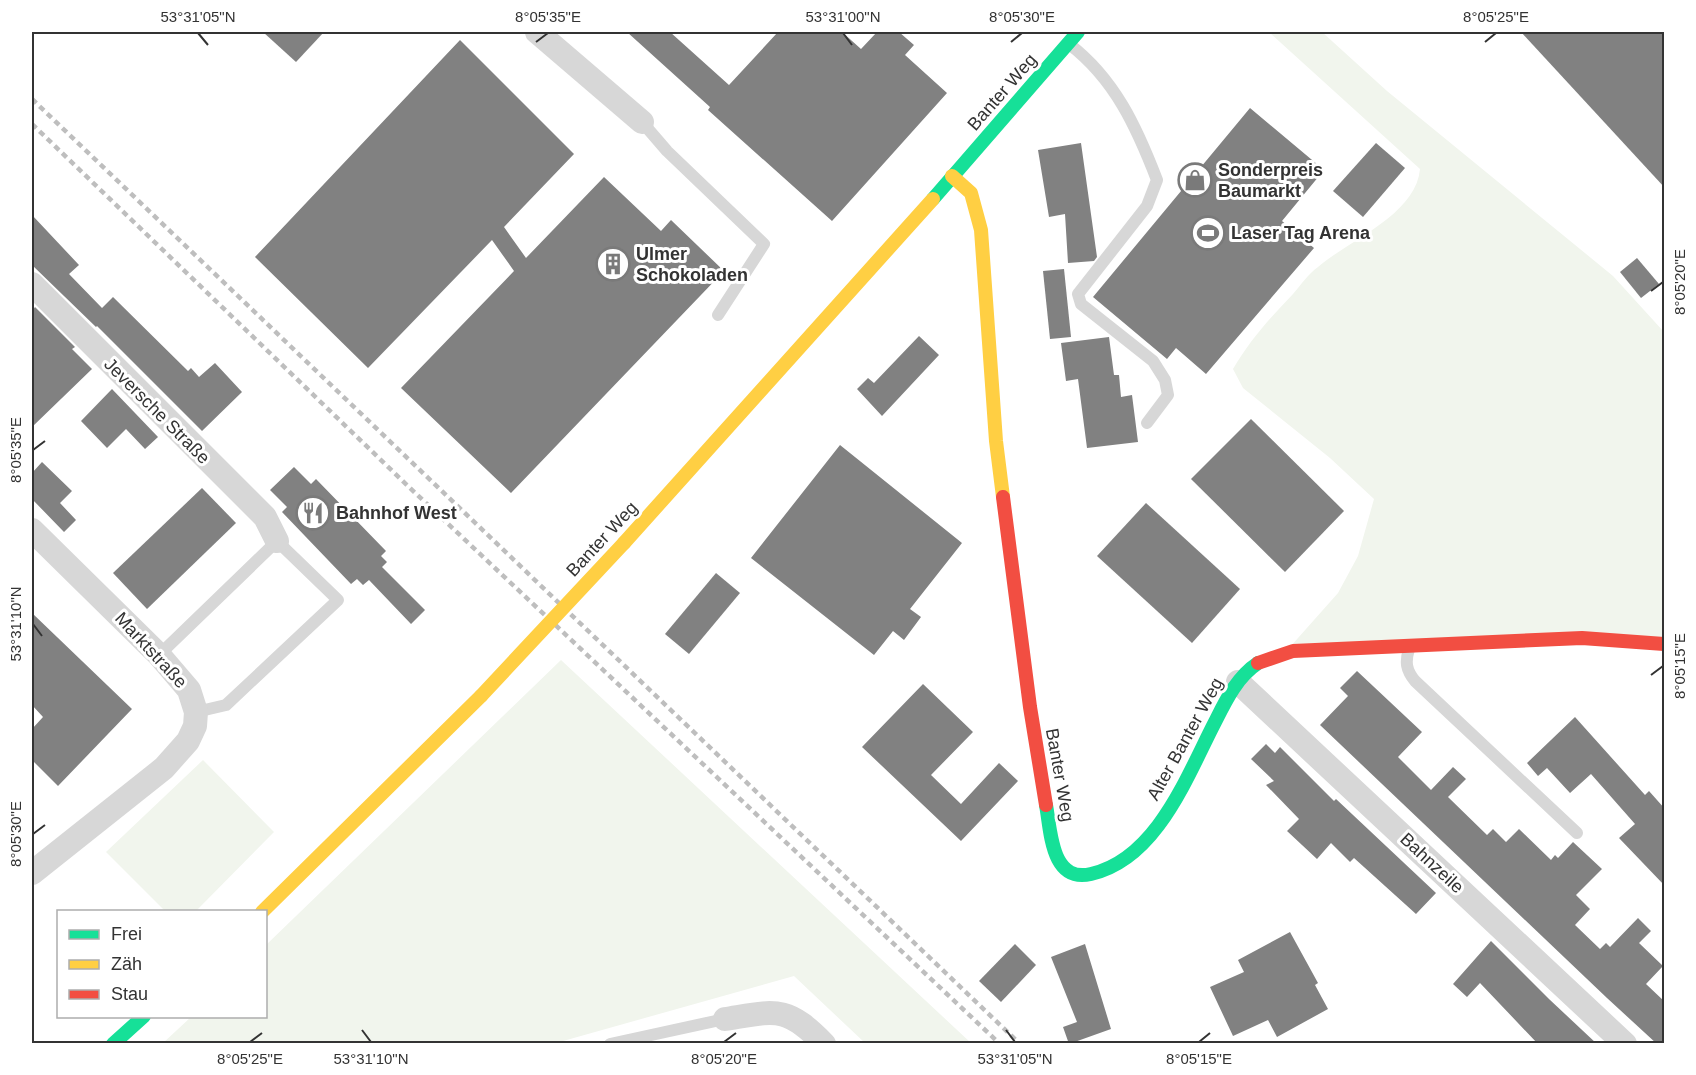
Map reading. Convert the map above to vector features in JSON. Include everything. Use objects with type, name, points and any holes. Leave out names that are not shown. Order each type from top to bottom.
[{"type":"street","points":[[537,32],[642,122]]},
{"type":"street","name":"Banter Weg","points":[[264,910],[481,696],[624,543],[1078,32]]},
{"type":"street","name":"Banter Weg","points":[[952,176],[971,193],[981,230],[996,441],[1030,707],[1054,852]]},
{"type":"street","name":"Jeversche Straße","points":[[32,284],[265,517],[276,541]]},
{"type":"street","name":"Marktstraße","points":[[32,530],[159,655],[189,690],[196,712]]},
{"type":"street","name":"Alter Banter Weg","points":[[1054,852],[1058,863],[1065,870],[1076,876],[1091,876],[1108,871],[1136,850],[1154,829],[1178,793],[1213,724],[1238,682],[1260,660],[1275,654],[1293,651],[1582,638],[1665,644]]},
{"type":"street","name":"Bahnzeile","points":[[1238,682],[1625,1044]]},
{"type":"street","points":[[32,873],[164,768],[188,741],[195,726],[196,712]]},
{"type":"street","points":[[725,1019],[773,1011],[794,1016],[824,1044]]},
{"type":"street","points":[[113,1044],[143,1018]]},
{"type":"lane","points":[[1068,43],[1101,71],[1140,136],[1156,180],[1147,206],[1078,294],[1082,304],[1153,361],[1161,372],[1168,395],[1147,423]]},
{"type":"lane","points":[[642,122],[667,150],[764,244],[718,315]]},
{"type":"lane","points":[[159,655],[276,541],[338,600],[226,705],[196,712]]},
{"type":"lane","points":[[1411,645],[1406,658],[1407,671],[1415,681],[1576,833]]},
{"type":"lane","points":[[610,1044],[725,1019]]},
{"type":"shaded area","points":[[1269,32],[1322,32],[1387,91],[1613,276],[1664,332],[1664,638],[1290,647],[1338,593],[1358,556],[1374,499],[1330,458],[1243,388],[1233,369],[1246,348],[1311,273],[1379,225],[1407,200],[1416,185],[1420,169]]},
{"type":"shaded area","points":[[561,660],[971,1043],[865,1043],[794,976],[556,1043],[163,1043],[190,1018],[267,1018],[267,944]]},
{"type":"shaded area","points":[[203,760],[274,832],[197,910],[164,910],[106,852]]},
{"type":"building","points":[[263,32],[324,32],[296,62]]},
{"type":"building","points":[[627,32],[670,32],[729,85],[778,32],[842,32],[861,49],[877,32],[899,32],[914,45],[905,55],[947,93],[832,221],[708,110],[710,107]]},
{"type":"building","points":[[1521,32],[1665,32],[1665,188]]},
{"type":"building","name":"Ulmer Schokoladen","points":[[460,40],[574,154],[504,227],[526,258],[604,177],[661,231],[671,220],[724,271],[511,493],[401,388],[514,271],[492,240],[368,368],[255,257]]},
{"type":"building","name":"Laser Tag Arena","points":[[1250,108],[1324,170],[1282,221],[1314,248],[1206,374],[1176,348],[1167,359],[1093,297]]},
{"type":"building","points":[[1081,143],[1097,257],[1094,261],[1068,263],[1065,214],[1049,217],[1038,150]]},
{"type":"building","points":[[1376,143],[1405,168],[1363,217],[1333,191]]},
{"type":"building","points":[[32,215],[79,265],[69,274],[102,308],[113,297],[188,371],[191,368],[199,377],[215,363],[242,392],[202,431],[32,265]]},
{"type":"building","points":[[1637,258],[1659,284],[1641,298],[1620,272]]},
{"type":"building","points":[[1064,269],[1071,337],[1050,339],[1043,271]]},
{"type":"building","points":[[35,307],[75,347],[72,349],[92,369],[32,427],[32,311]]},
{"type":"building","points":[[919,336],[939,355],[882,416],[857,389],[868,378],[874,383]]},
{"type":"building","points":[[1109,337],[1114,375],[1119,375],[1121,397],[1132,395],[1138,442],[1087,448],[1078,379],[1066,381],[1061,343]]},
{"type":"building","points":[[112,389],[158,437],[145,449],[126,429],[107,448],[81,421]]},
{"type":"building","points":[[1251,419],[1344,511],[1285,572],[1191,479]]},
{"type":"building","points":[[840,445],[962,543],[910,609],[921,617],[904,640],[893,631],[874,655],[751,558]]},
{"type":"building","points":[[42,462],[72,491],[60,503],[76,520],[64,532],[32,499],[32,473]]},
{"type":"building","points":[[294,467],[311,484],[316,479],[386,551],[381,556],[387,562],[382,567],[425,610],[411,624],[369,580],[363,585],[357,579],[351,584],[282,512],[287,507],[270,490]]},
{"type":"building","points":[[202,488],[236,523],[147,609],[113,573]]},
{"type":"building","points":[[1146,503],[1240,589],[1192,643],[1097,556]]},
{"type":"building","points":[[716,573],[740,593],[689,654],[665,634]]},
{"type":"building","points":[[32,613],[132,709],[58,786],[32,760],[32,729],[43,717],[32,705]]},
{"type":"building","points":[[1357,671],[1422,732],[1398,757],[1431,790],[1453,767],[1466,779],[1448,797],[1487,835],[1493,829],[1506,842],[1519,829],[1551,860],[1555,855],[1558,858],[1573,842],[1602,869],[1576,895],[1590,909],[1575,925],[1600,949],[1606,943],[1610,947],[1638,918],[1651,931],[1639,943],[1663,966],[1646,984],[1665,1002],[1665,1044],[1657,1044],[1607,998],[1320,725],[1348,696],[1340,688]]},
{"type":"building","points":[[923,684],[973,732],[931,775],[961,804],[999,763],[1018,781],[961,841],[862,747]]},
{"type":"building","points":[[1575,717],[1645,795],[1649,791],[1665,809],[1665,886],[1619,838],[1635,824],[1591,774],[1570,793],[1547,768],[1538,776],[1527,763]]},
{"type":"building","points":[[1266,744],[1275,753],[1280,747],[1334,801],[1336,799],[1436,893],[1416,914],[1354,858],[1350,862],[1331,843],[1317,859],[1287,831],[1299,819],[1266,785],[1274,781],[1251,759]]},
{"type":"building","points":[[1290,932],[1318,983],[1315,985],[1328,1009],[1277,1037],[1268,1020],[1233,1036],[1210,987],[1244,972],[1238,960]]},
{"type":"building","points":[[1491,941],[1597,1044],[1538,1044],[1480,983],[1467,997],[1453,984]]},
{"type":"building","points":[[1015,944],[1036,965],[1001,1002],[979,981]]},
{"type":"building","points":[[1085,944],[1111,1029],[1069,1044],[1063,1027],[1077,1022],[1051,957]]},
{"type":"railway","points":[[32,99],[1020,1044]]},
{"type":"railway","points":[[32,124],[410,488],[1000,1044]]},
{"type":"traffic: fast","points":[[933,199],[1078,32]]},
{"type":"traffic: fast","points":[[1046,805],[1055,853],[1068,871],[1078,875],[1091,874],[1114,865],[1134,852],[1152,834],[1181,790],[1228,697],[1244,675],[1258,663]]},
{"type":"traffic: fast","points":[[113,1044],[142,1018]]},
{"type":"traffic: slow","points":[[952,176],[971,193],[981,230],[996,441],[1003,497]]},
{"type":"traffic: slow","points":[[624,543],[933,199]]},
{"type":"traffic: slow","points":[[481,696],[624,543]]},
{"type":"traffic: slow","points":[[264,910],[481,696]]},
{"type":"traffic: jam","points":[[1003,497],[1030,707],[1046,805]]},
{"type":"traffic: jam","points":[[1258,663],[1293,651],[1582,638],[1664,644]]},
{"type":"place","name":"Sonderpreis Baumarkt","points":[[1195,180]]},
{"type":"place","name":"Laser Tag Arena","points":[[1208,233]]},
{"type":"place","name":"Ulmer Schokoladen","points":[[613,264]]},
{"type":"place","name":"Bahnhof West","points":[[313,513]]}]
